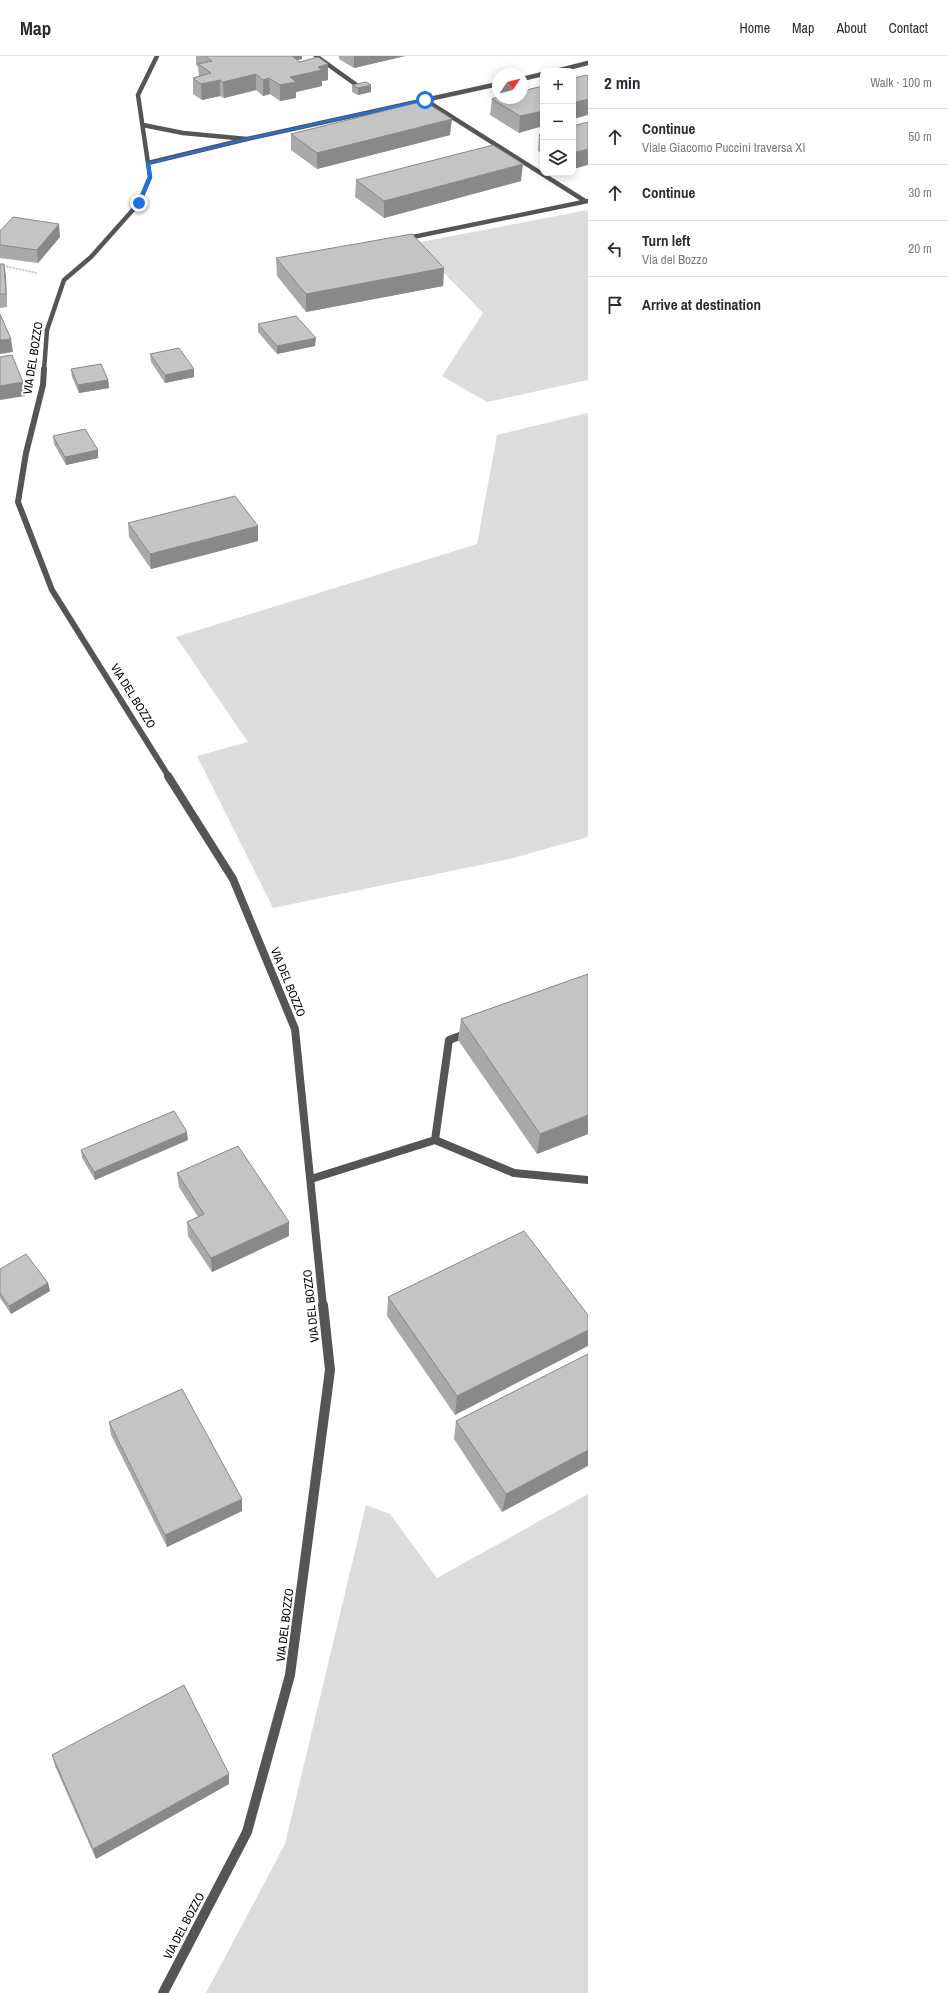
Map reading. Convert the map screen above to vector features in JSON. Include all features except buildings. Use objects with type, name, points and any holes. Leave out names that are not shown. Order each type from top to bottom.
[{"type":"street","name":"VIA DEL BOZZO","points":[[157,56],[138,95],[150,177],[139,203],[90,257],[64,280],[47,330],[43,385],[26,453],[18,502],[52,590],[233,879],[295,1029],[330,1370],[290,1675],[247,1832],[163,1993]]},
{"type":"street","points":[[318,56],[358,86]]},
{"type":"street","points":[[568,68],[588,63]]},
{"type":"street","points":[[528,78],[540,75]]},
{"type":"street","points":[[148,163],[247,139],[492,85]]},
{"type":"street","points":[[425,100],[587,201]]},
{"type":"street","points":[[143,125],[183,133],[247,139]]},
{"type":"street","points":[[396,240],[587,201]]},
{"type":"street","points":[[435,1140],[449,1040],[478,1029]]},
{"type":"street","points":[[311,1179],[435,1140],[514,1173],[588,1180]]},
{"type":"path","points":[[0,265],[64,280]]},
{"type":"shaded area","points":[[588,210],[588,380],[487,402],[442,376],[483,313],[415,243]]},
{"type":"shaded area","points":[[588,413],[588,837],[513,858],[273,908],[197,756],[248,742],[176,637],[477,544],[497,435]]},
{"type":"shaded area","points":[[588,1494],[588,1993],[206,1993],[285,1844],[366,1505],[390,1514],[437,1578]]},
{"type":"route","points":[[139,203],[150,177],[148,163],[247,139],[425,100]]}]
